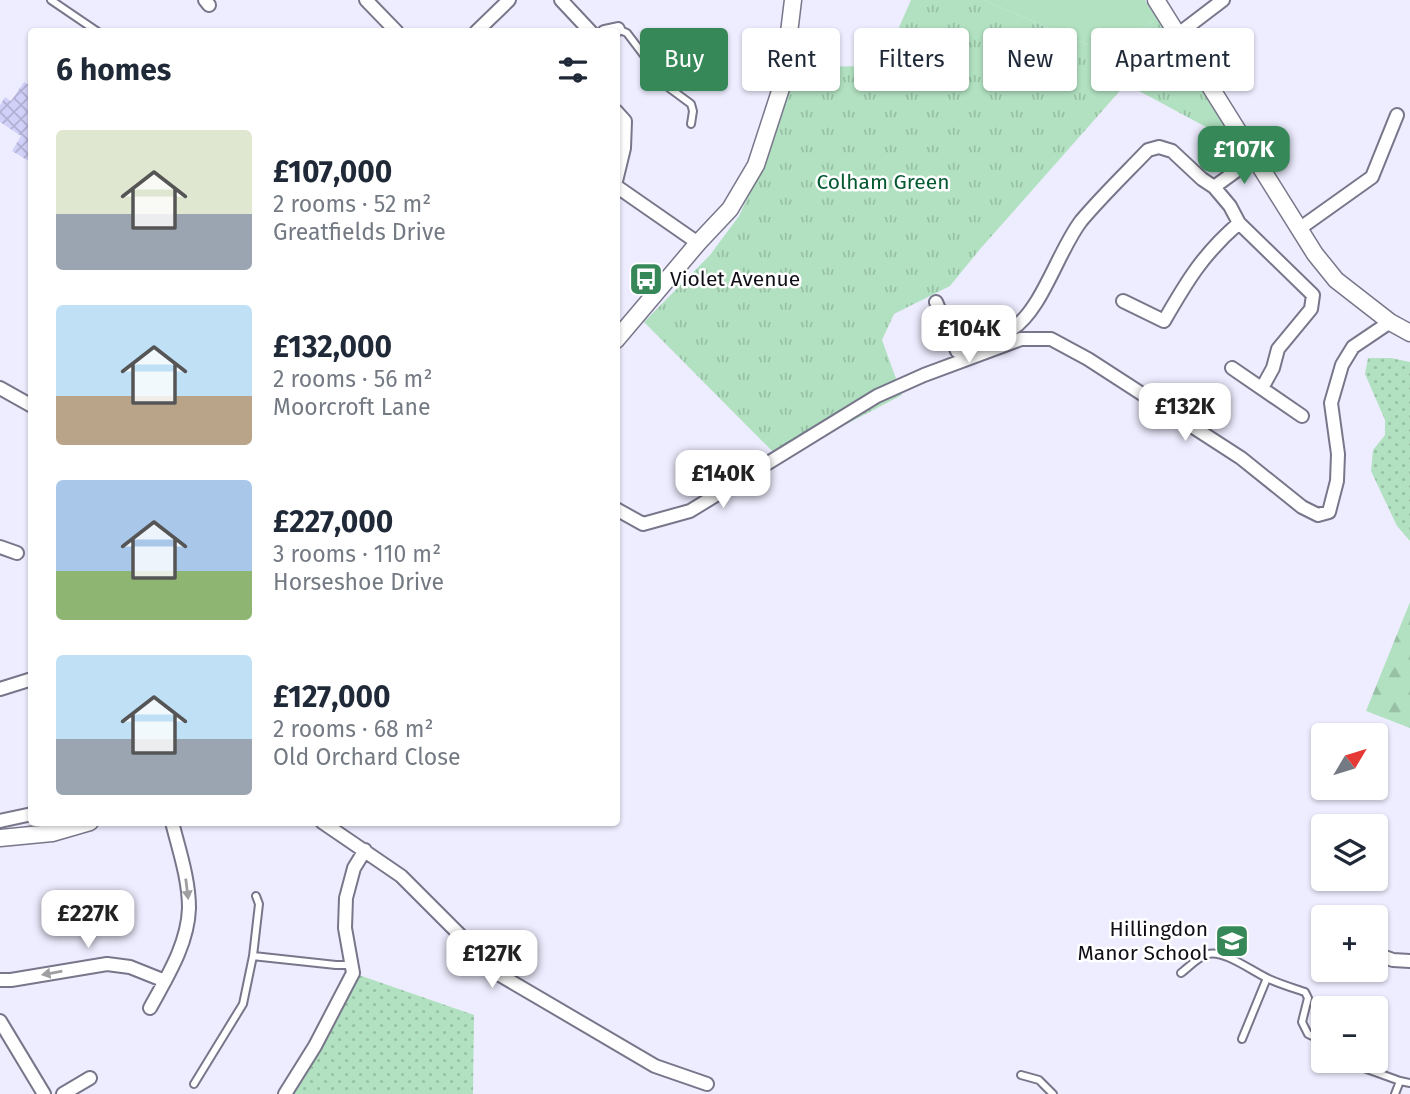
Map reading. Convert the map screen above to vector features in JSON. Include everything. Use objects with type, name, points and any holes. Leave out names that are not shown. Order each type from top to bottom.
[{"type":"street","points":[[366,0],[391,28]]},
{"type":"street","points":[[480,28],[509,0]]},
{"type":"street","points":[[561,0],[587,28]]},
{"type":"street","points":[[620,335],[730,209],[756,165],[783,82],[793,0]]},
{"type":"street","points":[[1156,0],[1173,28]]},
{"type":"street","points":[[1186,28],[1223,0]]},
{"type":"street","points":[[1212,91],[1298,229],[1336,280],[1390,322],[1410,333]]},
{"type":"street","points":[[620,115],[625,121],[620,166]]},
{"type":"street","points":[[1298,229],[1372,177],[1397,115]]},
{"type":"street","points":[[936,302],[957,351],[980,344],[1013,328],[1030,311],[1062,249],[1081,221],[1148,150],[1159,147],[1172,151],[1214,187],[1230,206],[1239,223],[1313,295],[1311,309],[1278,349],[1273,368],[1262,388]]},
{"type":"street","points":[[1214,187],[1254,158]]},
{"type":"street","points":[[620,186],[698,243]]},
{"type":"street","points":[[1123,301],[1164,321],[1193,271],[1217,242],[1239,223]]},
{"type":"street","points":[[620,511],[643,524],[690,511],[877,396],[1021,339],[1051,339],[1088,359],[1241,458],[1302,507],[1318,514],[1329,512],[1337,481],[1338,454],[1331,403],[1342,365],[1353,347],[1390,322]]},
{"type":"street","points":[[1232,368],[1302,416]]},
{"type":"street","points":[[0,388],[28,404]]},
{"type":"street","points":[[0,548],[17,554]]},
{"type":"street","points":[[0,689],[28,680]]},
{"type":"street","points":[[0,821],[28,815]]},
{"type":"street","points":[[0,838],[52,834],[77,826]]},
{"type":"street","points":[[150,1008],[181,949],[189,908],[185,873],[173,826]]},
{"type":"street","points":[[328,826],[401,876],[500,975],[655,1066],[706,1084]]},
{"type":"street","points":[[285,1094],[315,1046],[353,973],[345,928],[346,898],[354,868],[365,850]]},
{"type":"street","points":[[1388,958],[1410,961]]},
{"type":"street","points":[[0,979],[11,981],[107,964],[130,967],[165,981]]},
{"type":"street","points":[[0,1021],[44,1094]]},
{"type":"street","points":[[63,1094],[90,1078]]},
{"type":"lane","points":[[51,0],[92,28]]},
{"type":"lane","points":[[620,31],[627,33],[668,87],[691,104],[691,124]]},
{"type":"lane","points":[[194,1084],[243,1004],[253,956],[259,904],[256,896]]},
{"type":"lane","points":[[1181,974],[1199,958],[1210,953],[1234,959],[1246,968],[1308,995],[1302,1023],[1311,1035]]},
{"type":"lane","points":[[253,956],[351,965]]},
{"type":"lane","points":[[1242,1039],[1267,978]]},
{"type":"lane","points":[[1379,1073],[1410,1083]]},
{"type":"lane","points":[[1021,1075],[1039,1080],[1053,1094]]},
{"type":"lane","points":[[1395,1094],[1400,1080]]},
{"type":"green space","name":"Colham Green","points":[[911,0],[983,0],[1049,28],[983,28],[983,91],[1077,91],[1077,40],[1091,46],[1091,91],[1120,91],[950,286],[894,314],[882,340],[902,395],[780,459],[644,322],[710,255],[739,216],[770,148],[785,91],[840,91],[840,66],[854,66],[854,91],[969,91],[969,28],[899,28]]},
{"type":"green space","points":[[983,0],[1145,0],[1157,19],[1143,28],[1091,28],[1091,46],[1077,40],[1077,28],[1049,28]]},
{"type":"green space","name":"Colham Green","points":[[1157,19],[1163,28],[1143,28]]},
{"type":"green space","name":"Colham Green","points":[[1139,91],[1202,91],[1234,142]]},
{"type":"green space","points":[[1368,358],[1391,358],[1410,362],[1410,541],[1397,526],[1371,471],[1373,450],[1385,435],[1385,420],[1365,374]]},
{"type":"green space","points":[[1410,602],[1410,728],[1366,711]]},
{"type":"green space","points":[[353,973],[474,1015],[473,1094],[285,1094]]},
{"type":"building","points":[[24,82],[28,84],[28,161],[12,151],[21,136],[0,122],[0,105],[5,97],[11,101]]},
{"type":"place","name":"Violet Avenue","points":[[646,279]]},
{"type":"place","name":"Hillingdon Manor School","points":[[1232,941]]}]
